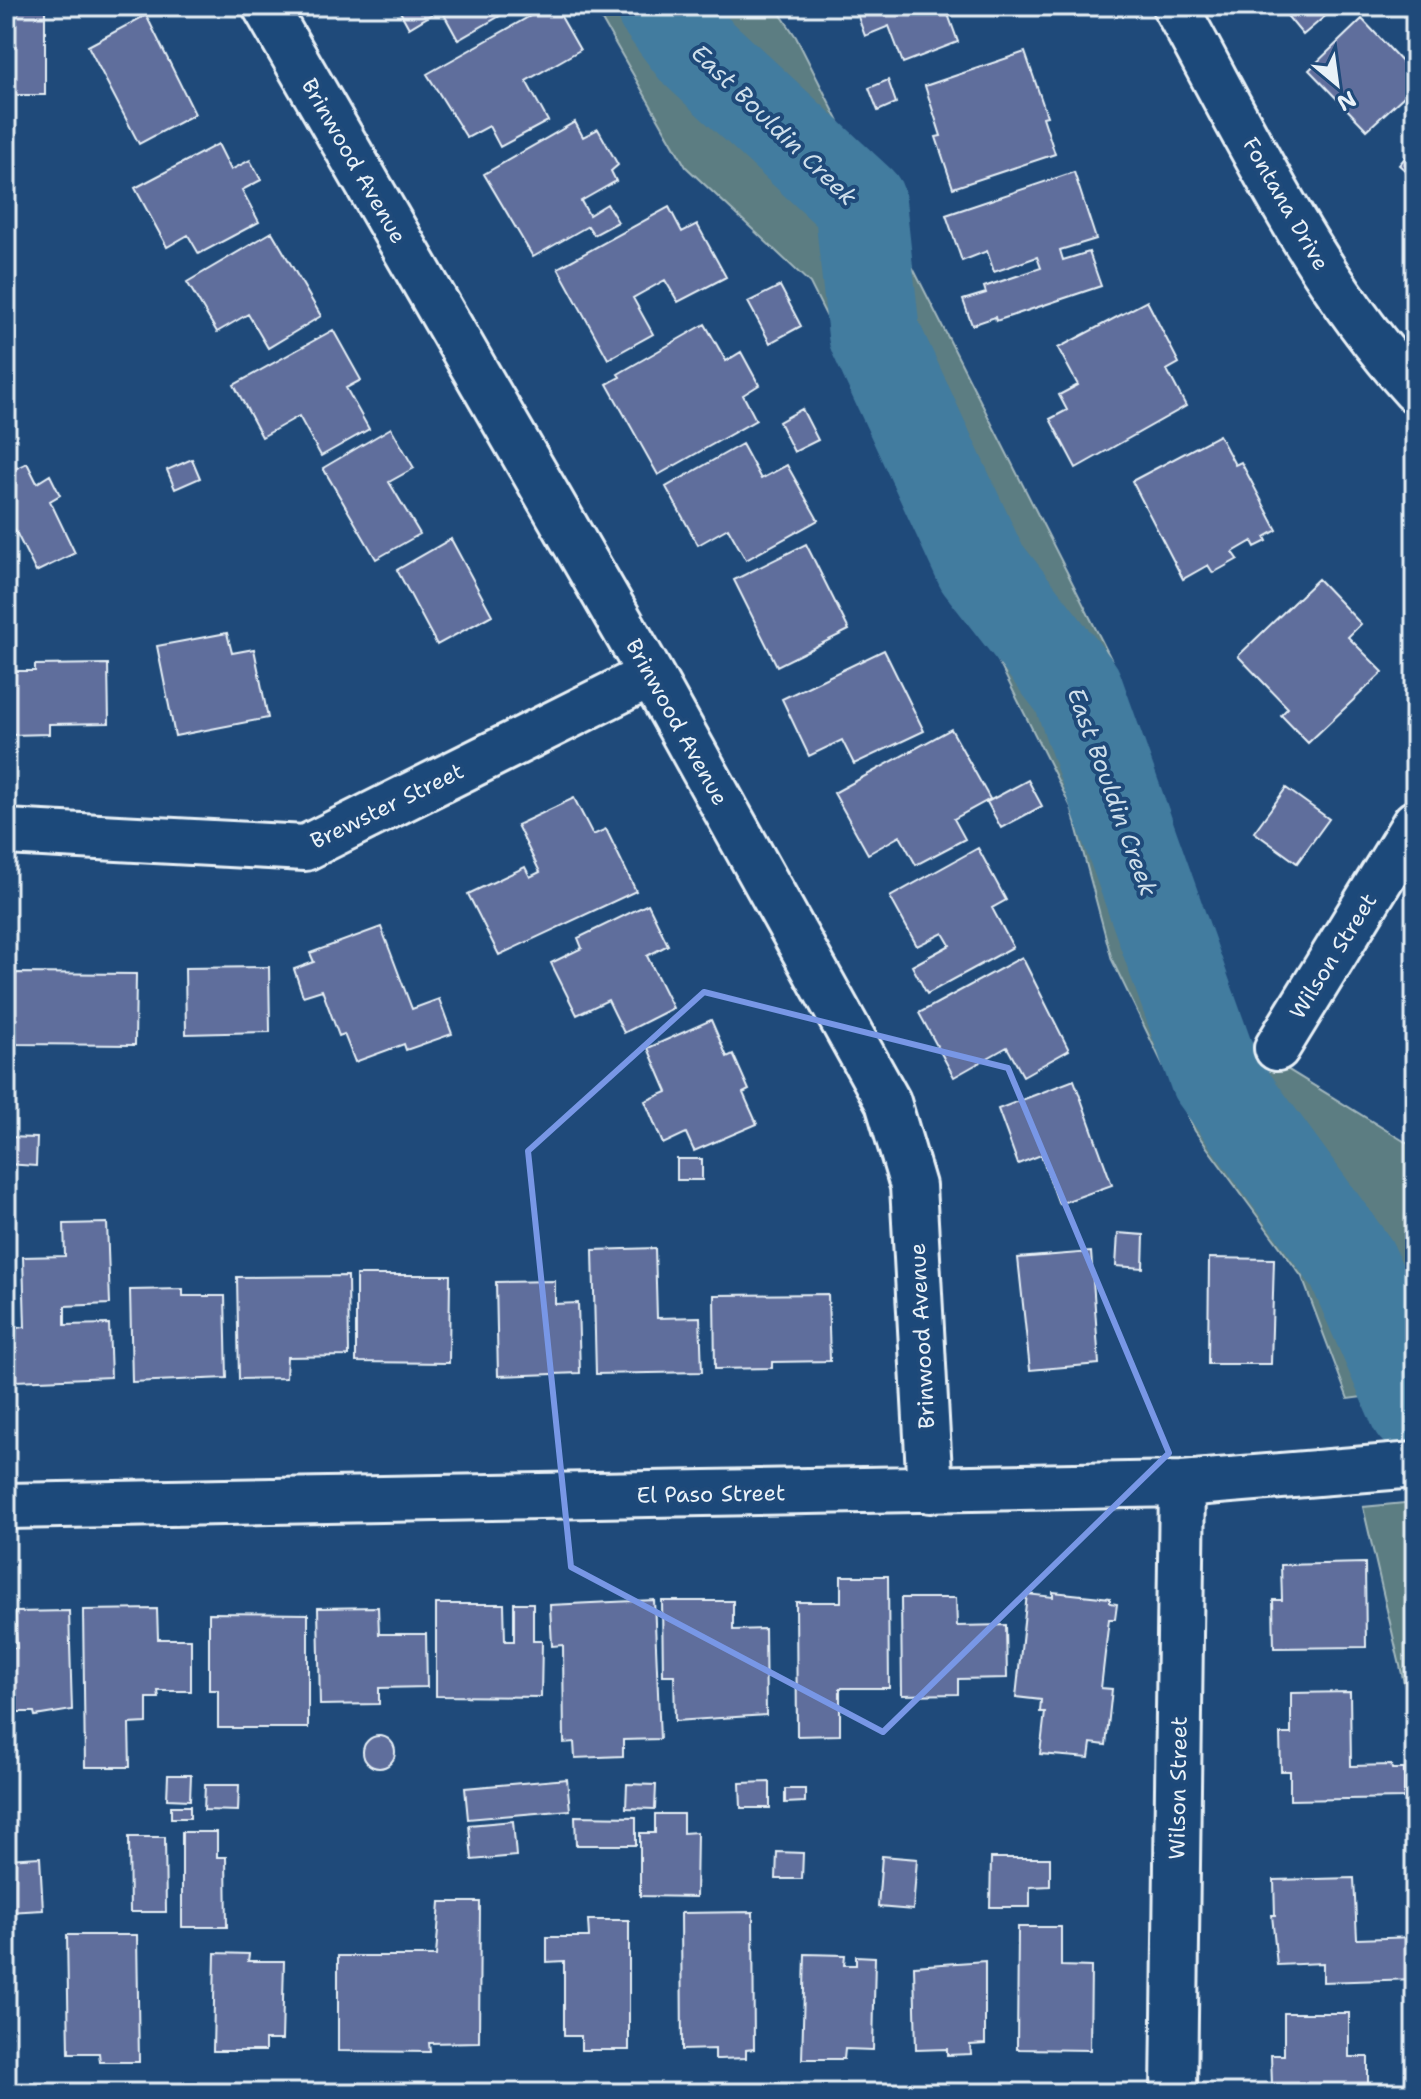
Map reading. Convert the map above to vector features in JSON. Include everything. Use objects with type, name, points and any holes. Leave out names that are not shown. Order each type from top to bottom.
[{"type":"street","name":"Brinwood Avenue","points":[[265,6],[651,675],[888,1102],[913,1186],[930,1490]]},
{"type":"street","name":"Fontana Drive","points":[[1175,6],[1307,243],[1349,311],[1415,390]]},
{"type":"street","name":"Brewster Street","points":[[6,832],[305,848],[651,675]]},
{"type":"street","name":"Wilson Street","points":[[1277,1048],[1415,823]]},
{"type":"street","name":"El Paso Street","points":[[6,1506],[1182,1484],[1415,1465]]},
{"type":"street","name":"Wilson Street","points":[[1174,2093],[1182,1484]]},
{"type":"highlighted area","points":[[704,992],[1008,1068],[1169,1453],[883,1732],[571,1567],[528,1151]]},
{"type":"green space","points":[[594,6],[775,6],[796,37],[1113,663],[1240,1040],[1415,1148],[1415,1390],[1348,1399],[1302,1277],[1195,1131],[1112,960],[1071,807],[810,283],[686,167]]},
{"type":"green space","points":[[1415,1502],[1415,1730],[1363,1507]]},
{"type":"building","points":[[6,6],[45,6],[45,95],[6,95]]},
{"type":"building","points":[[397,6],[517,6],[458,40],[441,9],[409,28]]},
{"type":"building","points":[[548,6],[555,6],[580,50],[526,81],[548,121],[500,147],[489,126],[467,138],[427,74]]},
{"type":"building","points":[[854,6],[945,6],[958,42],[903,63],[889,26],[865,36]]},
{"type":"building","points":[[1279,6],[1337,6],[1303,35]]},
{"type":"building","points":[[146,15],[195,114],[139,144],[88,46]]},
{"type":"building","points":[[1362,19],[1406,66],[1415,58],[1415,86],[1367,130],[1309,70]]},
{"type":"building","points":[[1025,52],[1047,116],[1043,117],[1055,154],[953,188],[936,137],[941,136],[925,86]]},
{"type":"building","points":[[888,80],[896,103],[878,111],[869,88]]},
{"type":"building","points":[[575,122],[583,137],[598,129],[618,165],[611,171],[616,181],[581,201],[589,215],[607,204],[618,222],[594,235],[588,226],[533,257],[484,174]]},
{"type":"building","points":[[218,144],[231,170],[250,160],[261,180],[242,190],[259,222],[199,254],[188,235],[167,247],[135,188]]},
{"type":"building","points":[[1415,146],[1415,179],[1399,165]]},
{"type":"building","points":[[1074,172],[1096,239],[1060,250],[1063,260],[1089,252],[1101,286],[996,321],[995,317],[972,325],[963,300],[986,293],[984,287],[1041,268],[1037,257],[994,272],[987,251],[962,261],[946,215]]},
{"type":"building","points":[[669,207],[682,232],[697,224],[726,277],[678,302],[665,280],[633,298],[653,334],[608,359],[558,268]]},
{"type":"building","points":[[272,232],[321,316],[268,348],[248,314],[217,332],[187,282]]},
{"type":"building","points":[[780,286],[801,326],[770,343],[748,302]]},
{"type":"building","points":[[1147,301],[1179,363],[1167,370],[1186,406],[1076,468],[1050,419],[1067,410],[1059,395],[1078,385],[1058,348]]},
{"type":"building","points":[[705,324],[726,361],[741,352],[759,385],[743,395],[756,420],[658,475],[607,384],[620,377],[618,374]]},
{"type":"building","points":[[333,330],[361,380],[346,388],[369,429],[321,456],[299,416],[262,437],[234,385]]},
{"type":"building","points":[[802,409],[818,440],[794,452],[779,422]]},
{"type":"building","points":[[391,428],[414,468],[389,482],[420,534],[376,559],[323,468]]},
{"type":"building","points":[[1219,435],[1235,465],[1241,462],[1277,530],[1265,537],[1267,541],[1255,547],[1252,541],[1233,552],[1238,559],[1213,573],[1208,565],[1183,579],[1132,481]]},
{"type":"building","points":[[742,444],[761,479],[787,465],[818,520],[746,560],[728,528],[698,545],[666,487]]},
{"type":"building","points":[[192,459],[200,478],[175,489],[167,470]]},
{"type":"building","points":[[27,463],[37,483],[50,475],[60,495],[50,501],[75,553],[36,572],[6,512],[6,473]]},
{"type":"building","points":[[451,539],[492,615],[437,645],[397,570]]},
{"type":"building","points":[[806,544],[849,630],[777,666],[734,580]]},
{"type":"building","points":[[1318,579],[1361,624],[1348,637],[1383,672],[1308,743],[1281,715],[1288,708],[1238,656]]},
{"type":"building","points":[[227,633],[232,653],[254,649],[268,718],[175,736],[157,646]]},
{"type":"building","points":[[884,650],[924,731],[854,764],[842,740],[809,756],[782,699]]},
{"type":"building","points":[[108,664],[109,723],[49,724],[49,734],[11,735],[11,723],[6,723],[6,671],[35,671],[35,665]]},
{"type":"building","points":[[951,729],[990,799],[954,819],[965,839],[916,865],[900,836],[868,854],[834,793]]},
{"type":"building","points":[[1028,780],[1042,806],[1001,828],[987,802]]},
{"type":"building","points":[[1286,788],[1329,819],[1297,863],[1254,832]]},
{"type":"building","points":[[574,798],[593,835],[606,829],[636,891],[499,955],[468,894],[525,867],[530,877],[540,872],[517,825]]},
{"type":"building","points":[[978,848],[1006,900],[992,908],[1013,947],[927,994],[912,966],[950,945],[943,933],[917,946],[890,897]]},
{"type":"building","points":[[648,904],[668,945],[647,956],[673,1008],[624,1033],[608,1000],[577,1015],[551,963],[582,948],[578,938]]},
{"type":"building","points":[[381,927],[412,1009],[439,999],[452,1034],[406,1050],[404,1044],[355,1062],[344,1034],[339,1036],[322,990],[303,996],[294,969],[314,962],[310,953]]},
{"type":"building","points":[[1022,957],[1069,1050],[1023,1076],[1007,1047],[954,1077],[919,1013]]},
{"type":"building","points":[[269,967],[270,1032],[186,1034],[185,968]]},
{"type":"building","points":[[16,973],[136,974],[135,1045],[15,1044]]},
{"type":"building","points":[[711,1020],[727,1057],[733,1054],[749,1090],[743,1093],[757,1124],[694,1151],[686,1133],[663,1144],[645,1101],[667,1092],[648,1048]]},
{"type":"building","points":[[1074,1080],[1112,1185],[1059,1204],[1041,1155],[1018,1164],[998,1109]]},
{"type":"building","points":[[6,1137],[37,1138],[36,1166],[6,1164]]},
{"type":"building","points":[[677,1159],[702,1159],[702,1180],[677,1180]]},
{"type":"building","points":[[107,1223],[110,1304],[65,1306],[65,1325],[109,1324],[111,1377],[15,1381],[14,1328],[25,1327],[23,1257],[65,1256],[64,1224]]},
{"type":"building","points":[[1118,1233],[1144,1235],[1143,1268],[1116,1266]]},
{"type":"building","points":[[655,1248],[657,1318],[700,1317],[702,1372],[596,1374],[593,1250]]},
{"type":"building","points":[[1091,1252],[1099,1364],[1030,1370],[1018,1258]]},
{"type":"building","points":[[1209,1258],[1274,1259],[1271,1364],[1208,1364]]},
{"type":"building","points":[[356,1275],[450,1275],[449,1363],[356,1362]]},
{"type":"building","points":[[348,1276],[349,1356],[287,1357],[286,1378],[239,1379],[237,1277]]},
{"type":"building","points":[[555,1281],[555,1304],[578,1303],[580,1373],[498,1376],[496,1282]]},
{"type":"building","points":[[183,1289],[183,1296],[225,1296],[227,1378],[132,1382],[130,1290]]},
{"type":"building","points":[[828,1294],[830,1361],[772,1362],[772,1368],[715,1369],[714,1295]]},
{"type":"building","points":[[1365,1563],[1366,1647],[1274,1648],[1273,1600],[1282,1600],[1281,1565]]},
{"type":"building","points":[[841,1576],[888,1576],[889,1688],[840,1688],[840,1735],[797,1736],[796,1602],[841,1602]]},
{"type":"building","points":[[1053,1592],[1110,1598],[1110,1603],[1117,1604],[1115,1619],[1109,1619],[1101,1688],[1112,1689],[1106,1745],[1091,1743],[1089,1758],[1040,1754],[1045,1712],[1040,1712],[1041,1700],[1016,1697],[1027,1594],[1053,1597]]},
{"type":"building","points":[[901,1598],[956,1598],[957,1626],[1006,1625],[1007,1678],[958,1679],[958,1694],[902,1695]]},
{"type":"building","points":[[654,1600],[660,1739],[623,1740],[623,1756],[575,1758],[574,1742],[564,1743],[563,1645],[552,1646],[550,1605]]},
{"type":"building","points":[[662,1601],[733,1601],[733,1630],[765,1629],[766,1715],[675,1721],[674,1675],[663,1675]]},
{"type":"building","points":[[514,1603],[533,1603],[533,1641],[542,1641],[541,1697],[436,1696],[436,1604],[504,1604],[505,1641],[514,1641]]},
{"type":"building","points":[[378,1607],[379,1634],[426,1634],[427,1687],[379,1688],[379,1704],[320,1705],[318,1608]]},
{"type":"building","points":[[157,1609],[158,1639],[191,1639],[191,1691],[158,1691],[159,1698],[147,1698],[147,1723],[129,1724],[130,1767],[85,1767],[83,1610]]},
{"type":"building","points":[[69,1611],[72,1710],[35,1716],[34,1712],[6,1712],[6,1648],[17,1648],[15,1612]]},
{"type":"building","points":[[209,1613],[308,1614],[308,1728],[218,1728],[218,1690],[209,1690]]},
{"type":"building","points":[[1350,1692],[1351,1766],[1391,1765],[1392,1769],[1404,1769],[1404,1798],[1290,1800],[1290,1771],[1281,1771],[1280,1734],[1291,1734],[1291,1693]]},
{"type":"building","points":[[379,1736],[391,1740],[395,1752],[391,1764],[379,1768],[367,1764],[363,1752],[367,1740]]},
{"type":"building","points":[[168,1775],[191,1775],[190,1800],[167,1799]]},
{"type":"building","points":[[567,1779],[570,1810],[468,1819],[465,1788]]},
{"type":"building","points":[[770,1782],[770,1808],[741,1808],[740,1783]]},
{"type":"building","points":[[627,1784],[656,1785],[655,1809],[626,1808]]},
{"type":"building","points":[[205,1785],[239,1785],[238,1811],[204,1810]]},
{"type":"building","points":[[785,1789],[805,1789],[805,1802],[785,1803]]},
{"type":"building","points":[[171,1806],[190,1806],[190,1818],[171,1818]]},
{"type":"building","points":[[655,1814],[683,1814],[683,1833],[697,1832],[696,1897],[640,1896],[640,1833],[655,1833]]},
{"type":"building","points":[[575,1816],[636,1817],[636,1845],[576,1845]]},
{"type":"building","points":[[513,1821],[516,1856],[472,1860],[469,1825]]},
{"type":"building","points":[[182,1832],[217,1832],[217,1857],[226,1857],[227,1927],[182,1927]]},
{"type":"building","points":[[129,1837],[165,1837],[166,1912],[130,1912]]},
{"type":"building","points":[[777,1852],[803,1853],[802,1879],[776,1879]]},
{"type":"building","points":[[882,1856],[917,1859],[913,1910],[878,1907]]},
{"type":"building","points":[[40,1857],[43,1910],[8,1912],[6,1859]]},
{"type":"building","points":[[991,1858],[1050,1858],[1050,1886],[1030,1887],[1030,1907],[990,1907]]},
{"type":"building","points":[[1354,1878],[1357,1939],[1415,1937],[1415,1979],[1323,1982],[1323,1963],[1277,1965],[1272,1915],[1275,1915],[1274,1880]]},
{"type":"building","points":[[440,1902],[480,1902],[479,2042],[429,2043],[430,2052],[338,2051],[338,1956],[436,1956]]},
{"type":"building","points":[[753,1912],[754,2049],[746,2050],[746,2058],[719,2059],[715,2059],[715,2049],[682,2050],[681,1913]]},
{"type":"building","points":[[588,1920],[629,1920],[629,2050],[581,2050],[581,2036],[564,2036],[564,1961],[547,1962],[547,1937],[589,1937]]},
{"type":"building","points":[[1018,1927],[1061,1927],[1061,1966],[1091,1967],[1090,2050],[1017,2049]]},
{"type":"building","points":[[67,1935],[137,1935],[139,2062],[100,2062],[99,2053],[69,2053]]},
{"type":"building","points":[[6,1947],[12,2053],[6,2053]]},
{"type":"building","points":[[215,1953],[249,1954],[248,1961],[284,1961],[282,2040],[265,2040],[265,2051],[213,2051]]},
{"type":"building","points":[[805,1954],[845,1955],[844,1965],[856,1965],[856,1956],[875,1957],[873,2050],[845,2049],[844,2059],[802,2059]]},
{"type":"building","points":[[985,1961],[985,2044],[970,2045],[971,2054],[947,2055],[947,2049],[916,2050],[914,1966]]},
{"type":"building","points":[[1284,2013],[1349,2013],[1349,2057],[1368,2057],[1368,2091],[1284,2093],[1284,2085],[1272,2085],[1271,2055],[1284,2055]]},
{"type":"waterway","name":"East Bouldin Creek","points":[[662,6],[695,50],[860,203],[874,334],[981,566],[1077,689],[1215,1076],[1352,1264],[1415,1409]]}]
